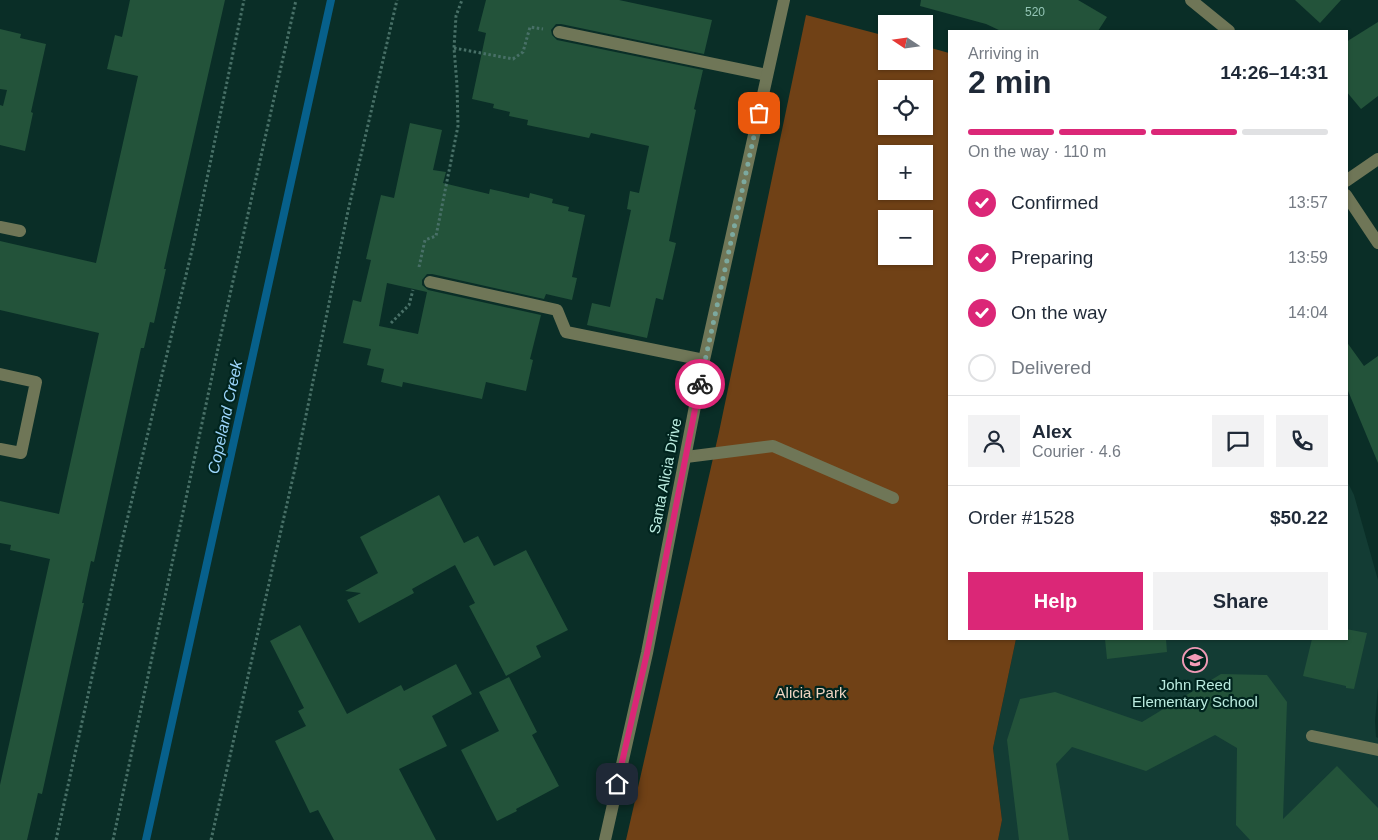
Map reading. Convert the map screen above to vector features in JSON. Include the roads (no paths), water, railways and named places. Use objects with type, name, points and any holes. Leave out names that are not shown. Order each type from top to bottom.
[{"type":"street","name":"Santa Alicia Drive","points":[[605,840],[647,653],[704,360],[784,0]]},
{"type":"street","points":[[1191,0],[1227,30]]},
{"type":"street","points":[[559,32],[768,75]]},
{"type":"street","points":[[1348,180],[1378,159]]},
{"type":"street","points":[[1348,198],[1378,243]]},
{"type":"street","points":[[0,226],[20,231]]},
{"type":"street","points":[[430,282],[557,310],[566,332],[704,360]]},
{"type":"street","points":[[0,374],[36,382],[21,453],[0,449]]},
{"type":"street","points":[[686,457],[773,446],[893,498]]},
{"type":"street","points":[[1312,736],[1378,750]]},
{"type":"waterway","name":"Copeland Creek","points":[[146,840],[331,0]]},
{"type":"place","name":"John Reed Elementary School","points":[[1195,660]]},
{"type":"park label","name":"Alicia Park","points":[[811,692]]}]
